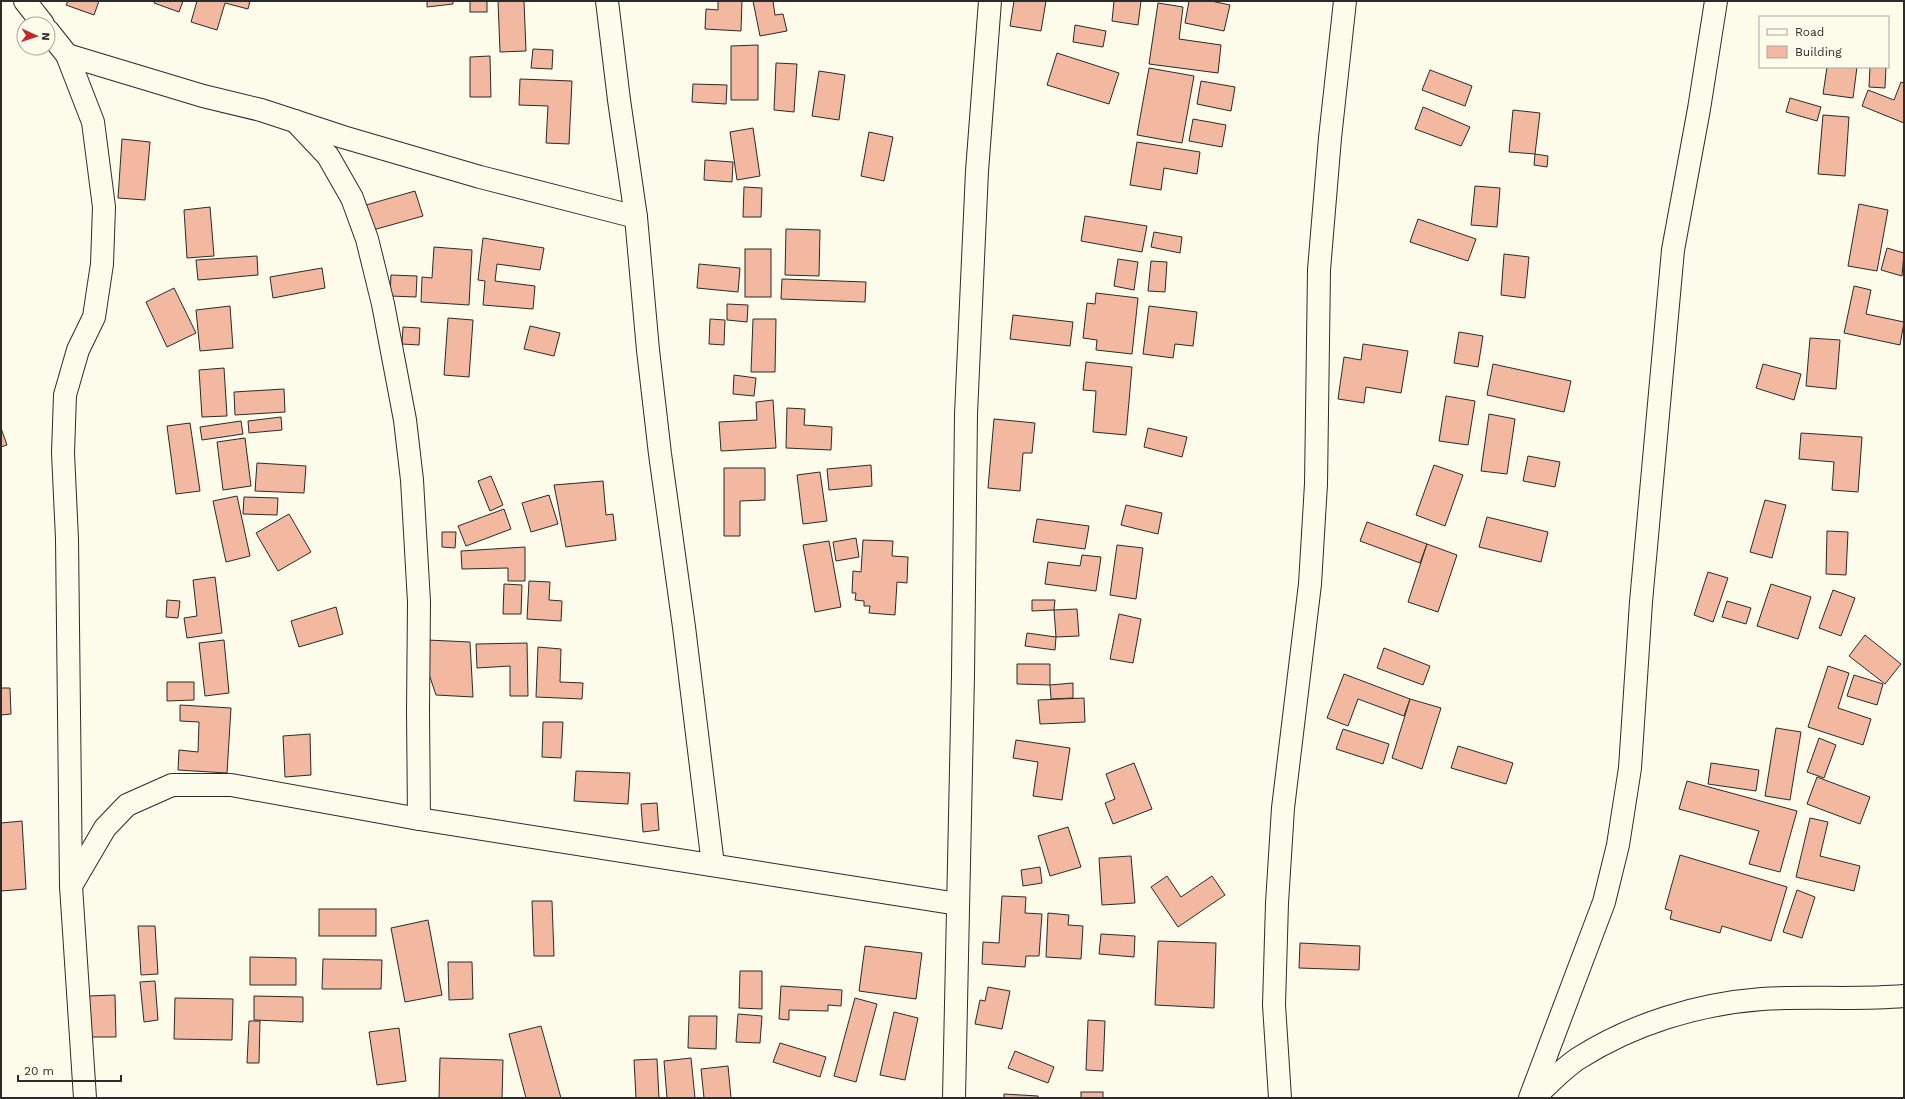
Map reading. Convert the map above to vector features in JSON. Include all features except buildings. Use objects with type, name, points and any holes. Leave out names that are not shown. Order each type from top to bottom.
[{"type":"street","points":[[25,1],[37,16]]},
{"type":"street","points":[[608,1],[619,100],[636,217],[648,350],[713,864]]},
{"type":"street","points":[[954,1098],[963,675],[966,414],[977,170],[990,1]]},
{"type":"street","points":[[1280,1098],[1274,1005],[1277,903],[1283,808],[1310,584],[1316,484],[1319,270],[1330,138],[1345,1]]},
{"type":"street","points":[[1531,1098],[1604,902],[1619,837],[1630,768],[1641,602],[1673,250],[1699,109],[1716,1]]},
{"type":"street","points":[[56,41],[67,55],[93,122],[104,207],[102,264],[94,317],[78,350],[65,395],[63,453],[67,539],[71,886],[85,1098]]},
{"type":"street","points":[[67,55],[203,96],[261,110],[343,137],[480,177],[636,217]]},
{"type":"street","points":[[295,121],[328,156],[352,198],[365,232],[383,304],[405,420],[413,495],[419,602],[419,819]]},
{"type":"street","points":[[71,886],[105,828],[127,805],[172,785],[231,785],[419,819],[713,864],[958,904]]},
{"type":"street","points":[[1531,1098],[1578,1059],[1636,1027],[1708,1006],[1761,999],[1875,999],[1904,996]]}]
